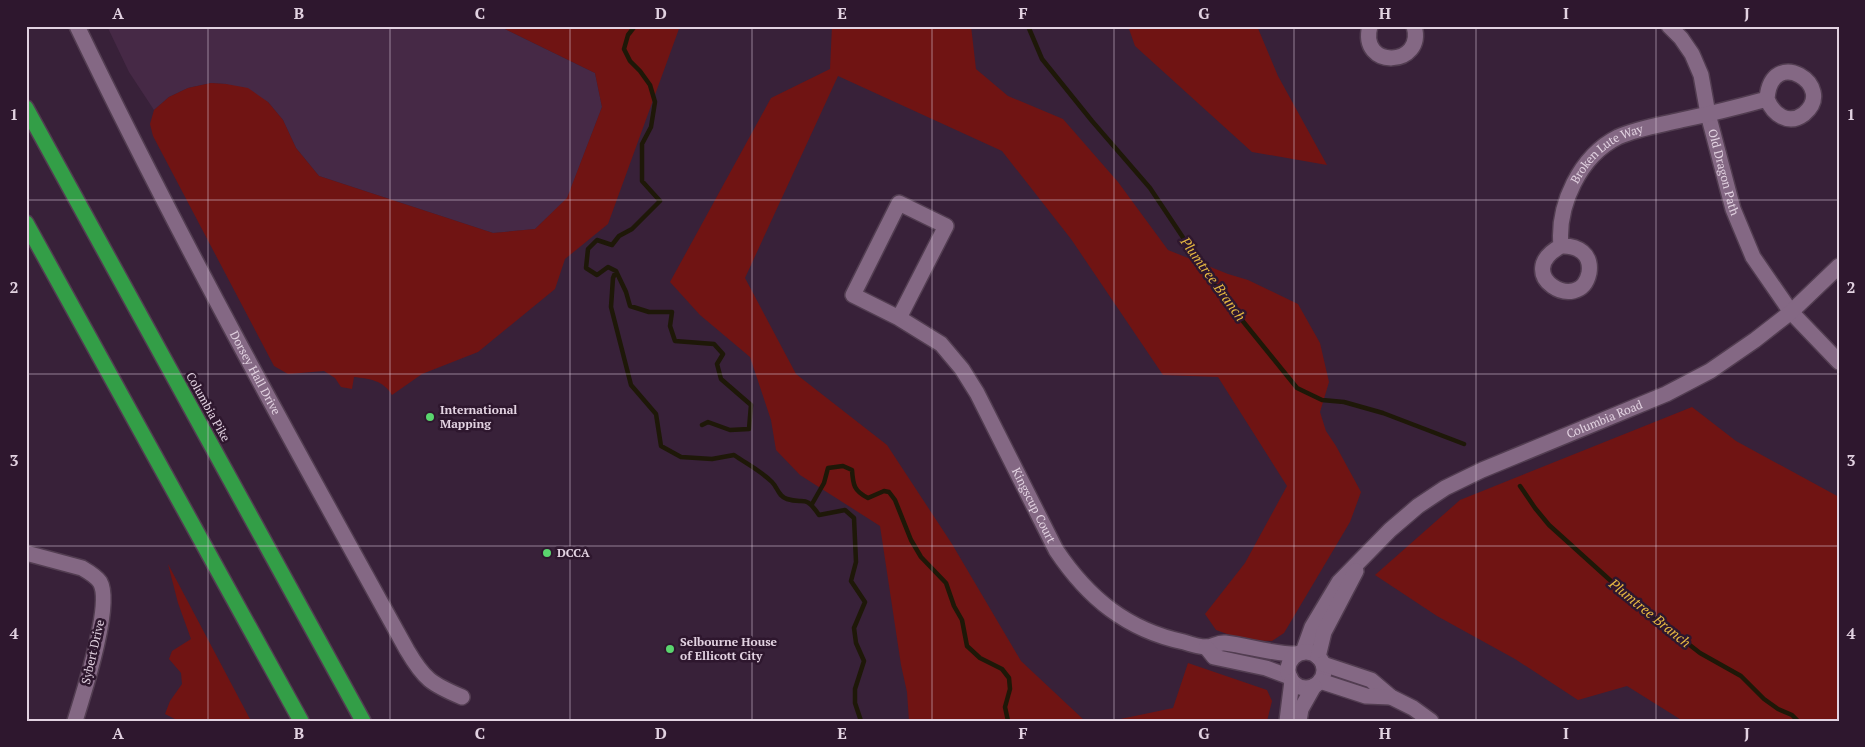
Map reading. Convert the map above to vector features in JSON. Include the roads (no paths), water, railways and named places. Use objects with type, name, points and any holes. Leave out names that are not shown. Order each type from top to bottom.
[{"type":"highway","name":"Columbia Pike","points":[[26,108],[363,721]]},
{"type":"highway","points":[[26,223],[301,721]]},
{"type":"street","name":"Dorsey Hall Drive","points":[[78,26],[122,117],[269,400],[414,662],[422,674],[432,682],[462,697]]},
{"type":"street","points":[[1370,26],[1368,34],[1369,44],[1382,57],[1392,59],[1401,57],[1409,52],[1415,41],[1414,26]]},
{"type":"street","name":"Old Dragon Path","points":[[1669,26],[1681,38],[1692,54],[1701,75],[1708,114],[1732,209],[1753,257],[1791,312],[1839,362]]},
{"type":"street","name":"Broken Lute Way","points":[[1560,246],[1559,230],[1569,194],[1577,176],[1602,147],[1618,137],[1639,130],[1767,100]]},
{"type":"street","name":"Kingscup Court","points":[[900,318],[946,226],[899,203],[853,295],[900,318],[941,344],[962,369],[977,393],[1056,550],[1071,573],[1099,602],[1130,622],[1164,638],[1206,647],[1222,643],[1285,654],[1300,653]]},
{"type":"street","name":"Columbia Road","points":[[1300,653],[1312,627],[1339,582],[1390,530],[1418,506],[1445,488],[1482,470],[1666,394],[1710,371],[1791,312],[1839,266]]},
{"type":"street","name":"Sybert Drive","points":[[26,553],[82,568],[91,573],[100,582],[103,591],[102,620],[75,721]]},
{"type":"street","name":"Columbia Road","points":[[1321,661],[1324,632],[1363,559]]},
{"type":"street","name":"Kingscup Court","points":[[1206,647],[1214,657],[1266,668],[1291,679]]},
{"type":"street","points":[[1288,721],[1291,679],[1288,672],[1290,662],[1300,653],[1309,652],[1321,661],[1371,680],[1391,698],[1413,708],[1431,721]]},
{"type":"street","points":[[1299,721],[1301,709],[1322,676],[1321,661]]},
{"type":"street","points":[[1291,679],[1302,687],[1317,683],[1366,696],[1391,698]]},
{"type":"waterway","points":[[635,26],[628,35],[624,49],[630,61],[650,85],[655,102],[651,127],[642,144],[642,181],[660,201],[632,229],[619,236],[612,245],[597,240],[588,249],[586,268],[597,275],[608,267],[616,271],[630,306],[649,312],[672,312],[670,326],[675,341],[714,344],[723,354],[717,364],[721,379],[751,405],[749,429],[730,430],[708,422],[702,425]]},
{"type":"waterway","name":"Plumtree Branch","points":[[1028,26],[1042,59],[1150,188],[1220,293],[1297,388],[1322,400],[1344,402],[1383,413],[1464,444]]},
{"type":"waterway","points":[[616,271],[613,278],[611,307],[631,385],[656,414],[661,446],[681,457],[712,459],[734,455],[768,478],[784,498],[807,502],[819,515],[845,510],[854,518],[856,562],[851,581],[865,602],[854,628],[856,643],[864,661],[855,689],[855,703],[861,721]]},
{"type":"waterway","points":[[812,504],[824,483],[828,468],[843,466],[852,470],[855,487],[868,498],[884,491],[889,492],[895,500],[911,540],[921,557],[946,583],[954,606],[962,620],[967,646],[980,658],[1002,669],[1009,678],[1010,689],[1005,707],[1008,721]]},
{"type":"waterway","name":"Plumtree Branch","points":[[1520,486],[1549,525],[1632,600],[1700,653],[1741,676],[1764,699],[1778,709],[1792,715],[1798,721]]},
{"type":"place","name":"International Mapping","points":[[430,417]]},
{"type":"place","name":"DCCA","points":[[547,553]]},
{"type":"place","name":"Selbourne House of Ellicott City","points":[[670,649]]}]
